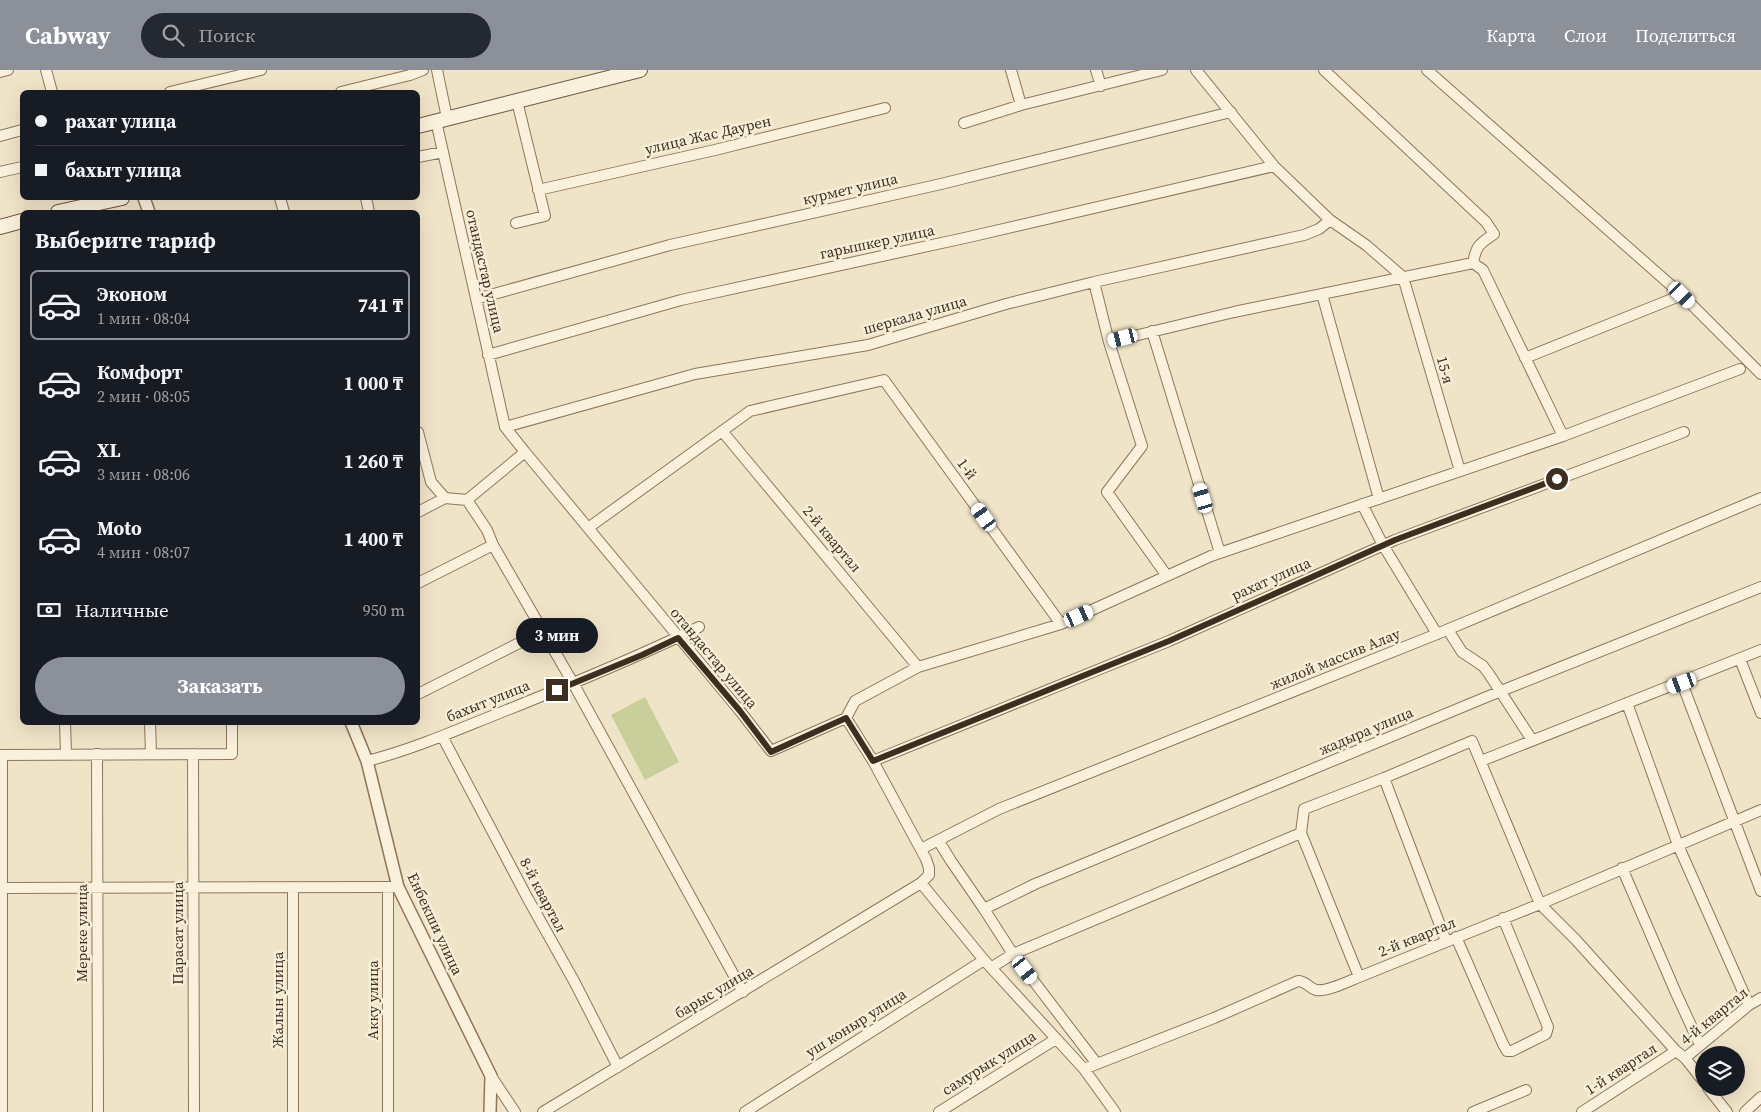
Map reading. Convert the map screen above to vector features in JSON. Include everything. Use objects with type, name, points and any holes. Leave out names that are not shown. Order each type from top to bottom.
[{"type":"main road","points":[[420,125],[640,70]]},
{"type":"main road","points":[[63,210],[85,202],[104,200]]},
{"type":"main road","points":[[0,227],[20,222]]},
{"type":"street","points":[[0,72],[8,70]]},
{"type":"street","points":[[46,70],[51,90]]},
{"type":"street","points":[[178,90],[261,70]]},
{"type":"street","points":[[349,90],[423,70]]},
{"type":"street","name":"отандастар улица","points":[[437,70],[442,152],[505,427],[740,711],[771,752],[846,718]]},
{"type":"street","points":[[1011,70],[1022,105]]},
{"type":"street","points":[[1096,70],[1100,86]]},
{"type":"street","points":[[964,123],[1022,105],[1162,70]]},
{"type":"street","points":[[1196,70],[1274,166],[1330,220],[1366,245],[1403,277]]},
{"type":"street","points":[[1324,70],[1486,222],[1494,234],[1480,243],[1475,250],[1473,263]]},
{"type":"street","points":[[1427,70],[1682,295],[1761,374]]},
{"type":"street","points":[[516,223],[545,216],[517,101]]},
{"type":"street","name":"улица Жас Даурен","points":[[538,190],[715,150],[885,108]]},
{"type":"street","name":"курмет улица","points":[[476,299],[670,245],[941,184],[1231,112]]},
{"type":"street","points":[[0,136],[20,131]]},
{"type":"street","points":[[420,157],[442,152]]},
{"type":"street","name":"гарышкер улица","points":[[488,355],[681,300],[1274,166]]},
{"type":"street","points":[[0,172],[20,167]]},
{"type":"street","name":"шеркала улица","points":[[505,427],[695,374],[868,344],[1006,304],[1094,282],[1304,235],[1319,229],[1330,220]]},
{"type":"street","points":[[1109,342],[1322,294],[1473,263],[1483,270],[1563,436]]},
{"type":"street","name":"15-я","points":[[1403,277],[1460,471]]},
{"type":"street","points":[[1094,282],[1109,342],[1142,446],[1107,492],[1167,576]]},
{"type":"street","points":[[1322,294],[1379,499]]},
{"type":"street","points":[[1525,358],[1682,295]]},
{"type":"street","points":[[1152,332],[1220,553]]},
{"type":"street","points":[[1115,1112],[1084,1070],[984,960],[921,883],[929,875],[929,868],[873,761],[846,718],[854,701],[918,667],[1061,624],[1220,553],[1563,436],[1740,369]]},
{"type":"street","name":"1-й","points":[[722,431],[750,411],[884,380],[1061,624]]},
{"type":"street","points":[[588,528],[722,431]]},
{"type":"street","name":"2-й квартал","points":[[722,431],[918,667]]},
{"type":"street","name":"рахат улица","points":[[873,761],[1169,641],[1383,545],[1684,432]]},
{"type":"street","points":[[420,446],[431,482],[445,498]]},
{"type":"street","points":[[420,511],[445,498],[467,500],[525,452]]},
{"type":"street","name":"жилой массив Алау","points":[[920,849],[999,810],[1448,630],[1761,498]]},
{"type":"street","points":[[467,500],[487,530],[493,545],[573,683],[743,992]]},
{"type":"street","points":[[1362,504],[1383,545],[1437,634]]},
{"type":"street","points":[[420,582],[493,545]]},
{"type":"street","name":"жадыра улица","points":[[984,909],[1035,884],[1501,691],[1761,587]]},
{"type":"street","name":"бахыт улица","points":[[367,761],[398,753],[442,736],[642,655],[699,627]]},
{"type":"street","points":[[1448,630],[1462,652],[1483,666],[1532,740]]},
{"type":"street","points":[[420,693],[543,631]]},
{"type":"street","points":[[1481,761],[1682,683],[1761,650]]},
{"type":"street","points":[[1740,659],[1761,713]]},
{"type":"street","points":[[1682,683],[1761,891]]},
{"type":"street","points":[[1627,703],[1678,845],[1749,1005]]},
{"type":"street","points":[[64,725],[66,754]]},
{"type":"street","points":[[150,725],[151,754]]},
{"type":"street","points":[[2,1112],[1,755],[232,754],[232,725]]},
{"type":"street","name":"Енбекши улица","points":[[355,725],[367,761],[393,887],[490,1076]]},
{"type":"street","name":"8-й квартал","points":[[442,736],[528,899],[574,981],[618,1068]]},
{"type":"street","points":[[1359,977],[1301,833],[1304,809],[1472,741],[1540,904],[1576,940],[1695,1071]]},
{"type":"street","name":"Мереке улица","points":[[97,754],[98,1112]]},
{"type":"street","name":"Парасат улица","points":[[193,754],[194,1112]]},
{"type":"street","points":[[1384,778],[1451,939],[1503,1044],[1507,1051],[1512,1052],[1546,1034],[1548,1027],[1503,918]]},
{"type":"street","name":"2-й квартал","points":[[1084,1070],[1214,1018],[1298,981],[1303,981],[1315,990],[1331,988],[1540,904],[1761,810]]},
{"type":"street","points":[[992,967],[1013,954],[1301,833]]},
{"type":"street","points":[[938,840],[1006,940],[1013,954],[1097,1064]]},
{"type":"street","points":[[1622,868],[1700,1045]]},
{"type":"street","name":"барыс улица","points":[[543,1112],[921,883]]},
{"type":"street","name":"Жалын улица","points":[[293,887],[293,1112]]},
{"type":"street","points":[[1,888],[393,887]]},
{"type":"street","name":"Акку улица","points":[[388,1112],[393,887]]},
{"type":"street","name":"уш коныр улица","points":[[745,1112],[984,960]]},
{"type":"street","name":"4-й квартал","points":[[1685,1058],[1749,1005],[1761,998]]},
{"type":"street","name":"самурык улица","points":[[938,1112],[1056,1039]]},
{"type":"street","name":"1-й квартал","points":[[1582,1112],[1676,1052]]},
{"type":"street","points":[[490,1076],[490,1112]]},
{"type":"street","points":[[490,1076],[515,1112]]},
{"type":"street","points":[[1473,1112],[1526,1090]]},
{"type":"street","points":[[1715,1096],[1728,1112]]},
{"type":"street","points":[[1745,1112],[1761,1097]]},
{"type":"green space","points":[[645,697],[679,762],[645,780],[611,715]]},
{"type":"route","points":[[557,690],[678,638],[740,711],[771,752],[846,718],[873,761],[1169,641],[1395,540],[1557,479]]}]
